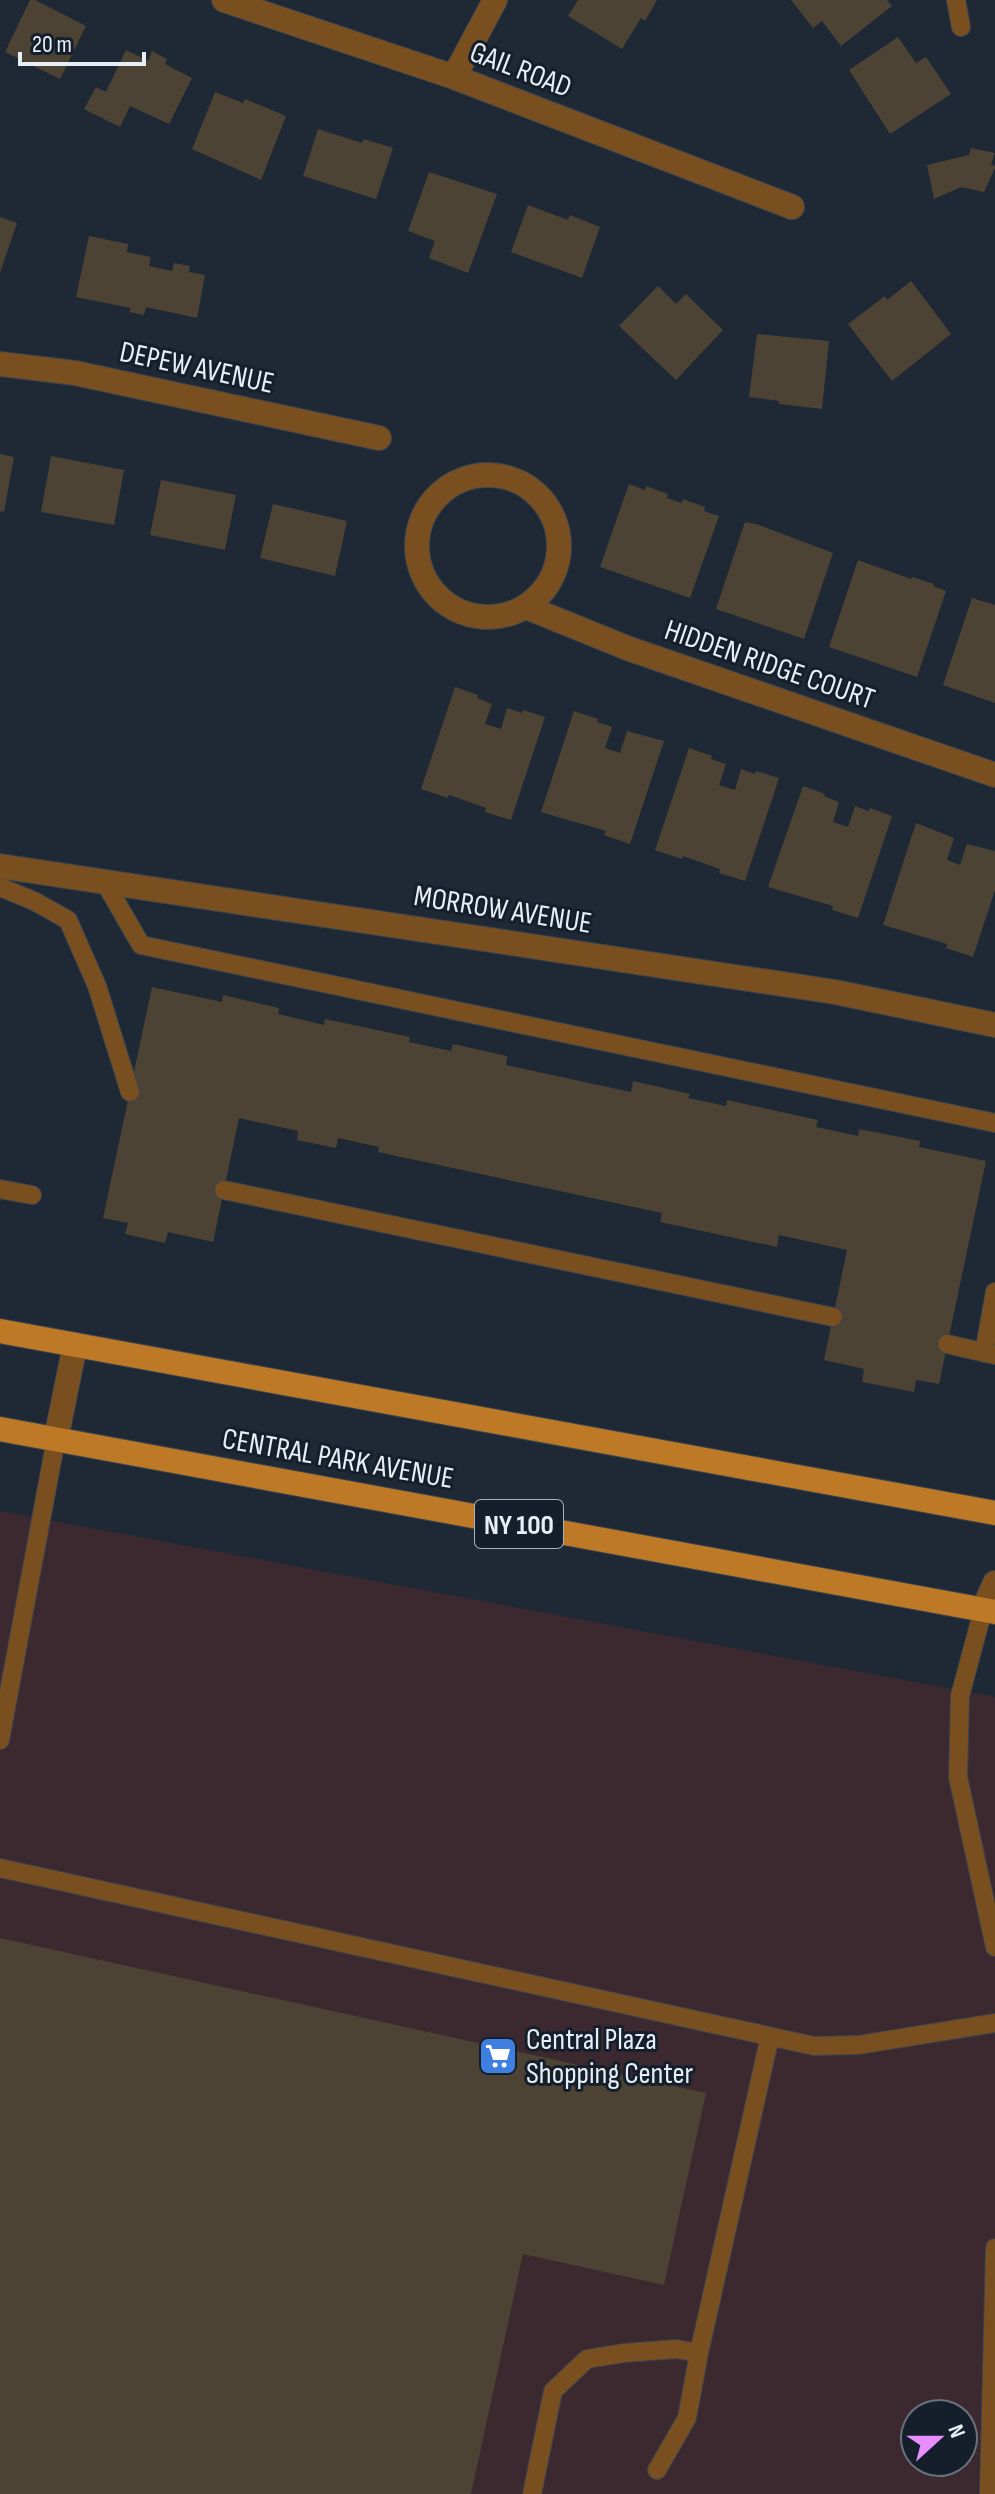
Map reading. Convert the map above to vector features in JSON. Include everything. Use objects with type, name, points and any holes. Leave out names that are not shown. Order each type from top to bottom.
[{"type":"main road","points":[[0,1331],[995,1513]]},
{"type":"main road","name":"CENTRAL PARK AVENUE","points":[[0,1429],[989,1611]]},
{"type":"street","name":"GAIL ROAD","points":[[224,0],[454,77],[792,207]]},
{"type":"street","points":[[454,77],[495,0]]},
{"type":"street","name":"DEPEW AVENUE","points":[[0,364],[75,373],[379,438]]},
{"type":"street","points":[[475,476],[503,476],[529,487],[548,508],[558,534],[557,562],[547,587],[526,607],[500,617],[473,616],[447,605],[428,585],[417,558],[418,530],[429,505],[450,485],[475,476]]},
{"type":"street","name":"HIDDEN RIDGE COURT","points":[[526,607],[627,648],[995,775]]},
{"type":"street","name":"MORROW AVENUE","points":[[0,866],[835,992],[995,1025]]},
{"type":"street","points":[[56,1439],[75,1345]]},
{"type":"street","points":[[989,1611],[995,1583]]},
{"type":"lane","points":[[956,0],[961,27]]},
{"type":"lane","points":[[104,881],[141,945],[995,1123]]},
{"type":"lane","points":[[0,887],[68,920],[97,986],[130,1092]]},
{"type":"lane","points":[[0,1189],[32,1195]]},
{"type":"lane","points":[[224,1190],[833,1317]]},
{"type":"lane","points":[[947,1344],[989,1354],[995,1292]]},
{"type":"lane","points":[[0,1740],[56,1439]]},
{"type":"lane","points":[[989,1611],[960,1696],[958,1777],[995,1947]]},
{"type":"lane","points":[[0,1868],[814,2046],[858,2045],[995,2023]]},
{"type":"lane","points":[[657,2470],[687,2418],[770,2036]]},
{"type":"lane","points":[[989,2494],[995,2248]]},
{"type":"lane","points":[[532,2494],[553,2391],[587,2359],[676,2349],[699,2353]]},
{"type":"shaded area","name":"Central Plaza Shopping Center","points":[[0,1511],[995,1697],[995,2494],[0,2494]]},
{"type":"building","points":[[30,0],[86,26],[60,79],[5,52]]},
{"type":"building","points":[[578,0],[657,0],[645,21],[641,18],[622,49],[568,16]]},
{"type":"building","points":[[791,0],[887,0],[892,6],[841,46],[822,21],[813,28]]},
{"type":"building","points":[[898,37],[916,63],[926,57],[951,94],[890,134],[849,70]]},
{"type":"building","points":[[126,50],[148,61],[152,51],[167,59],[165,64],[192,78],[169,124],[130,106],[120,127],[84,109],[96,87],[106,92]]},
{"type":"building","points":[[215,92],[243,103],[245,99],[286,116],[261,180],[192,149]]},
{"type":"building","points":[[318,129],[362,143],[364,139],[393,148],[376,199],[303,176]]},
{"type":"building","points":[[971,148],[995,153],[991,164],[995,168],[984,192],[961,187],[934,199],[927,165],[969,155]]},
{"type":"building","points":[[429,172],[497,194],[468,273],[429,258],[435,241],[408,231]]},
{"type":"building","points":[[528,205],[568,220],[570,215],[600,227],[582,278],[511,252]]},
{"type":"building","points":[[0,217],[17,223],[0,273]]},
{"type":"building","points":[[89,236],[128,244],[127,252],[151,257],[149,266],[172,271],[174,263],[190,266],[189,272],[205,275],[197,318],[146,307],[144,315],[129,312],[131,308],[76,297]]},
{"type":"building","points":[[911,281],[951,334],[892,381],[848,324]]},
{"type":"building","points":[[658,286],[676,304],[686,294],[723,330],[676,380],[619,326]]},
{"type":"building","points":[[757,334],[829,341],[822,409],[749,397]]},
{"type":"building","points":[[0,454],[14,457],[4,512],[0,511]]},
{"type":"building","points":[[51,456],[124,470],[114,525],[41,512]]},
{"type":"building","points":[[161,480],[236,495],[225,550],[150,535]]},
{"type":"building","points":[[629,484],[645,490],[646,486],[682,503],[683,499],[719,516],[690,598],[600,567]]},
{"type":"building","points":[[273,504],[347,521],[335,576],[260,558]]},
{"type":"building","points":[[745,522],[833,553],[804,639],[716,609]]},
{"type":"building","points":[[858,560],[934,584],[946,591],[917,677],[829,647]]},
{"type":"building","points":[[972,598],[995,605],[995,703],[943,685]]},
{"type":"building","points":[[455,687],[492,704],[485,724],[501,729],[507,708],[545,717],[511,820],[449,795],[448,798],[421,789]]},
{"type":"building","points":[[574,711],[612,727],[605,748],[620,753],[627,731],[664,741],[630,844],[604,835],[606,831],[541,812]]},
{"type":"building","points":[[689,748],[726,764],[719,785],[735,790],[741,769],[779,778],[745,881],[683,856],[682,859],[655,850]]},
{"type":"building","points":[[803,786],[839,802],[833,822],[848,827],[855,806],[892,816],[858,918],[832,910],[833,906],[768,887]]},
{"type":"building","points":[[916,823],[954,838],[947,860],[960,865],[967,844],[995,851],[995,890],[973,957],[946,948],[947,944],[883,925]]},
{"type":"building","points":[[152,987],[222,1002],[223,995],[279,1008],[278,1014],[324,1025],[325,1019],[410,1037],[409,1042],[451,1051],[453,1044],[507,1056],[506,1065],[631,1092],[633,1081],[726,1106],[727,1100],[818,1120],[816,1127],[858,1136],[859,1129],[920,1141],[919,1147],[986,1161],[939,1384],[916,1380],[914,1392],[862,1382],[864,1369],[824,1360],[847,1250],[779,1235],[777,1247],[660,1222],[662,1213],[378,1152],[379,1147],[338,1138],[336,1148],[297,1140],[298,1131],[239,1118],[213,1242],[168,1232],[165,1243],[125,1234],[128,1223],[103,1218]]},
{"type":"building","points":[[0,1938],[706,2093],[664,2285],[523,2254],[471,2494],[0,2494]]},
{"type":"place","name":"Central Plaza Shopping Center","points":[[498,2056]]}]
